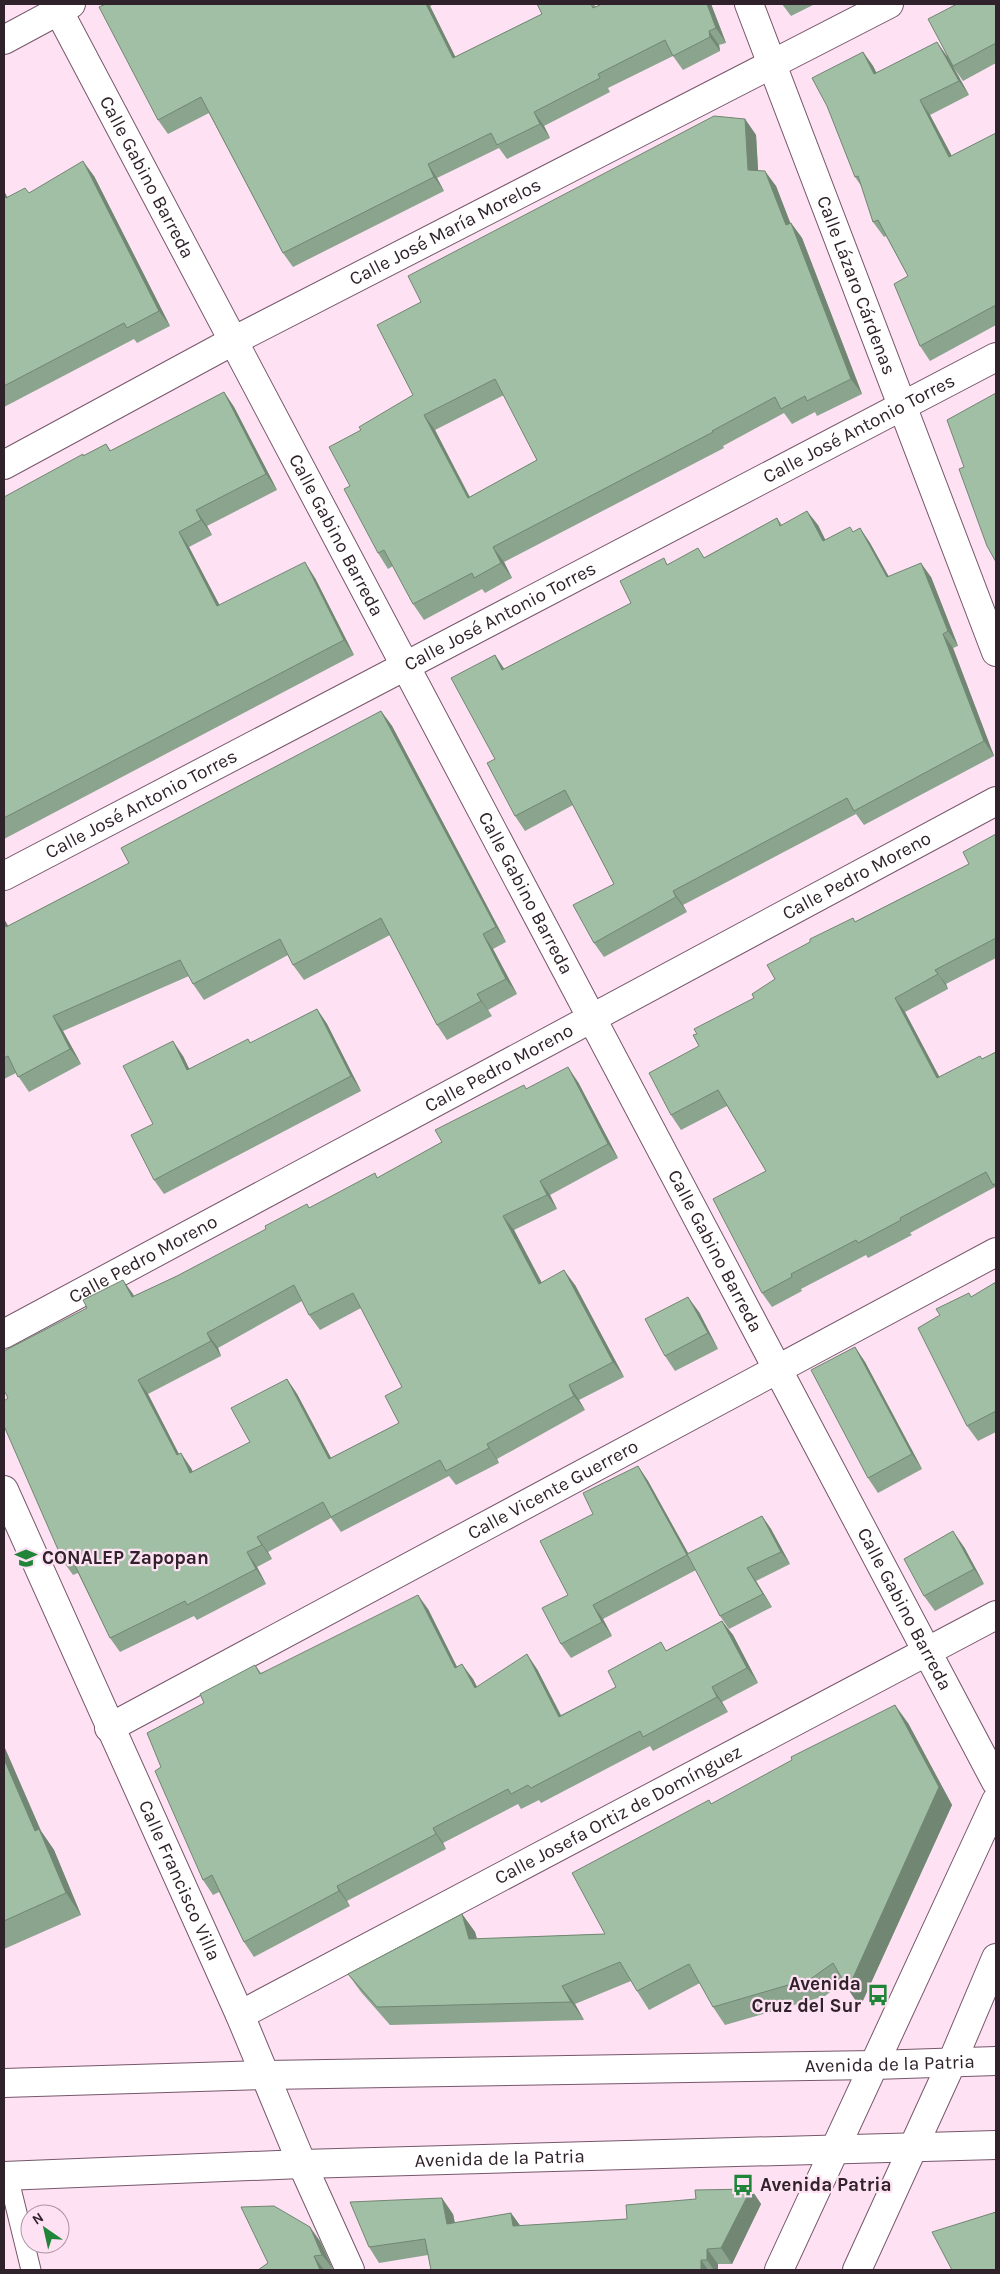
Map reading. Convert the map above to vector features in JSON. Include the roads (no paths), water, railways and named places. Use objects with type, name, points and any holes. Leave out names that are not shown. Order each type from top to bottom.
[{"type":"street","name":"Calle Lázaro Cárdenas","points":[[749,4],[996,652]]},
{"type":"street","name":"Calle José María Morelos","points":[[4,465],[233,341],[890,4]]},
{"type":"street","points":[[4,40],[61,6]]},
{"type":"street","name":"Calle Gabino Barreda","points":[[61,6],[233,341],[996,1782]]},
{"type":"street","name":"Calle José Antonio Torres","points":[[4,876],[996,357]]},
{"type":"street","name":"Calle Pedro Moreno","points":[[4,1334],[996,801]]},
{"type":"street","name":"Calle Vicente Guerrero","points":[[109,1728],[996,1252]]},
{"type":"street","name":"Calle Francisco Villa","points":[[4,1490],[109,1728],[240,2015],[302,2164],[350,2270]]},
{"type":"street","name":"Calle Josefa Ortiz de Domínguez","points":[[240,2015],[996,1615]]},
{"type":"street","points":[[779,2270],[996,1801]]},
{"type":"street","points":[[857,2270],[952,2062],[996,1958]]},
{"type":"street","name":"Avenida de la Patria","points":[[4,2083],[266,2075],[874,2065],[996,2061]]},
{"type":"street","name":"Avenida de la Patria","points":[[6,2176],[302,2164],[996,2145]]},
{"type":"lane","points":[[6,2176],[31,2270]]},
{"type":"place","name":"CONALEP Zapopan","points":[[26,1558]]},
{"type":"place","name":"Avenida Cruz del Sur","points":[[878,1995]]},
{"type":"place","name":"Avenida Patria","points":[[743,2185]]}]
